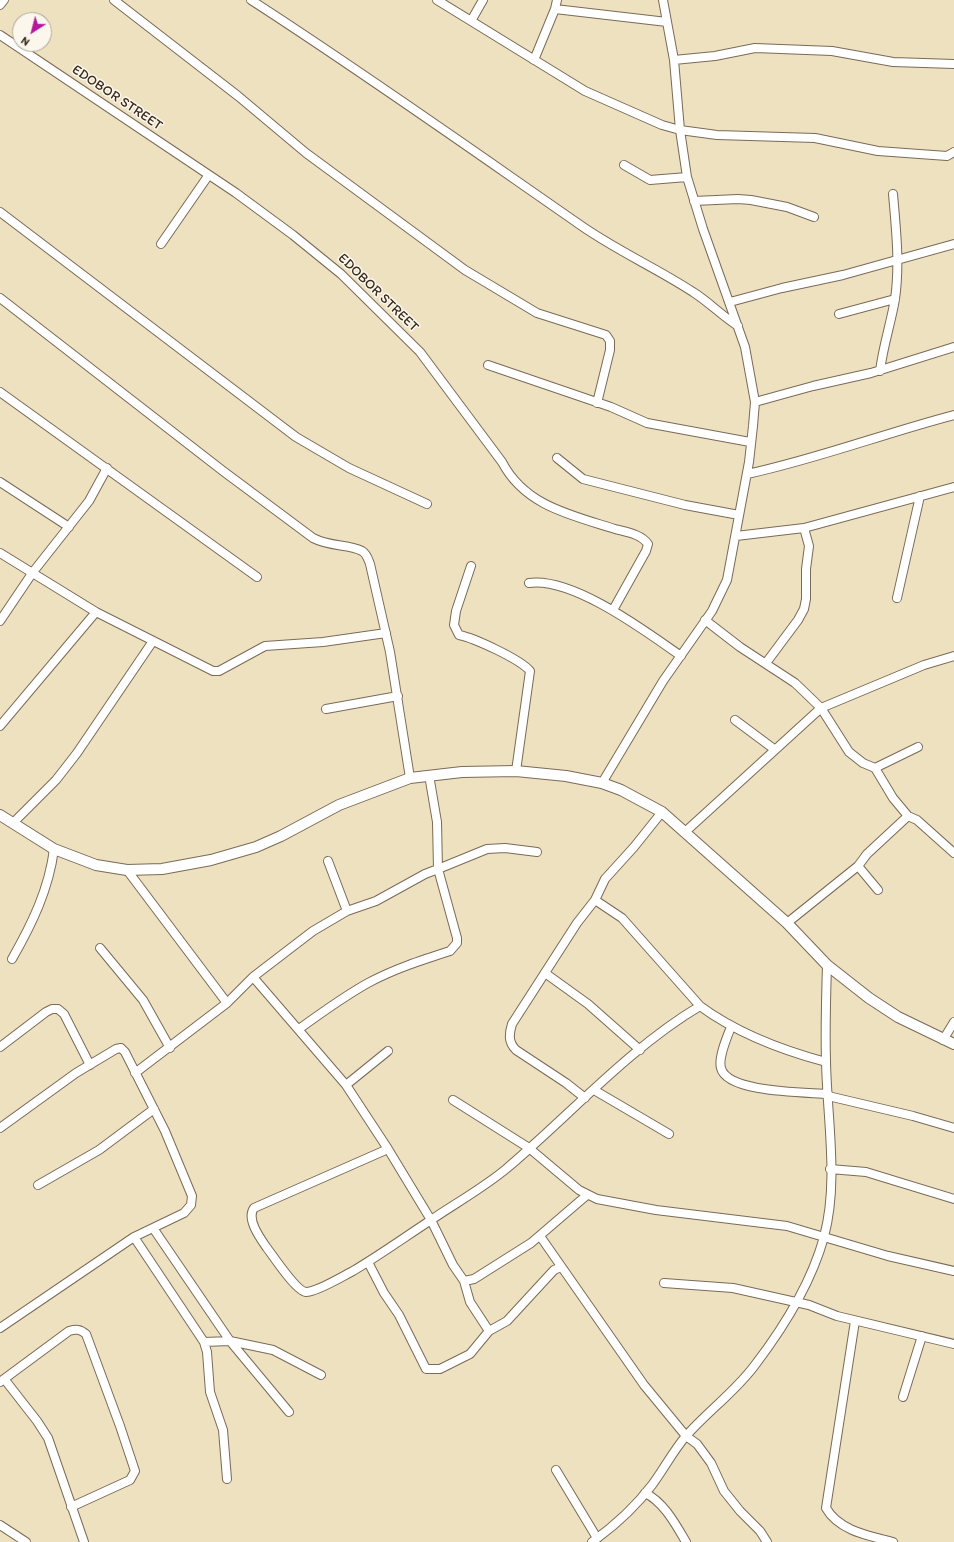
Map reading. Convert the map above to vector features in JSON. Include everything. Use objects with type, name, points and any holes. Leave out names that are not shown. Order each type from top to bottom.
[{"type":"street","points":[[0,5],[4,0]]},
{"type":"street","points":[[114,0],[238,96],[306,153],[465,270],[536,313],[606,335],[610,341],[610,350],[598,403]]},
{"type":"street","points":[[251,0],[308,37],[409,107],[436,123],[611,246],[676,281],[704,300],[720,315],[738,326]]},
{"type":"street","points":[[438,0],[585,91],[662,125],[680,130],[717,134],[815,138],[878,150],[947,156],[954,152]]},
{"type":"street","points":[[471,21],[482,0]]},
{"type":"street","points":[[534,60],[555,9],[557,0]]},
{"type":"street","points":[[602,783],[663,681],[712,611],[727,580],[747,474],[755,402],[745,347],[694,201],[688,177],[680,130],[674,60],[663,0]]},
{"type":"street","points":[[555,9],[667,22]]},
{"type":"street","name":"EDOBOR STREET","points":[[0,35],[208,176],[236,193],[293,235],[341,274],[420,352],[502,462],[510,477],[523,490],[542,503],[565,513],[644,539],[648,544],[646,551],[614,610]]},
{"type":"street","points":[[674,60],[715,56],[755,48],[832,51],[893,62],[954,64]]},
{"type":"street","points":[[624,166],[650,180],[688,177]]},
{"type":"street","points":[[161,244],[208,176]]},
{"type":"street","points":[[880,371],[883,345],[895,299],[898,258],[894,194]]},
{"type":"street","points":[[694,201],[738,199],[787,207],[814,218]]},
{"type":"street","points":[[0,212],[296,437],[348,468],[427,504]]},
{"type":"street","points":[[730,302],[843,274],[954,244]]},
{"type":"street","points":[[0,298],[248,490],[313,538],[329,545],[358,550],[364,553],[370,564],[386,633],[398,696],[410,778]]},
{"type":"street","points":[[839,314],[895,299]]},
{"type":"street","points":[[755,402],[813,386],[880,371],[954,347]]},
{"type":"street","points":[[488,365],[611,407],[647,423],[750,442]]},
{"type":"street","points":[[0,392],[257,577]]},
{"type":"street","points":[[747,474],[782,466],[875,437],[954,415]]},
{"type":"street","points":[[557,458],[583,479],[685,505],[739,516]]},
{"type":"street","points":[[0,621],[34,572],[94,493],[107,468]]},
{"type":"street","points":[[0,482],[69,527]]},
{"type":"street","points":[[736,536],[804,528],[954,487]]},
{"type":"street","points":[[897,598],[920,496]]},
{"type":"street","points":[[766,663],[798,620],[804,609],[806,599],[806,569],[809,546],[804,528]]},
{"type":"street","points":[[0,553],[34,572],[96,612],[207,669],[219,671],[265,646],[323,642],[386,633]]},
{"type":"street","points":[[471,566],[456,611],[454,625],[459,635],[470,637],[515,659],[530,671],[516,771]]},
{"type":"street","points":[[529,583],[540,582],[552,584],[614,610],[681,656]]},
{"type":"street","points":[[0,726],[96,612]]},
{"type":"street","points":[[705,620],[740,647],[795,683],[821,708],[849,752],[863,763],[875,768],[893,798],[908,816],[917,820],[954,853]]},
{"type":"street","points":[[13,823],[56,780],[77,754],[153,641]]},
{"type":"street","points":[[685,832],[774,749],[821,708],[917,668],[954,656]]},
{"type":"street","points":[[326,709],[398,696]]},
{"type":"street","points":[[735,720],[774,749]]},
{"type":"street","points":[[875,768],[918,747]]},
{"type":"street","points":[[0,815],[54,849],[96,864],[127,870],[162,869],[188,865],[236,854],[281,836],[339,805],[410,778],[462,772],[516,771],[566,776],[602,783],[621,790],[662,812],[787,923],[827,965],[898,1017],[954,1044]]},
{"type":"street","points":[[298,1029],[341,999],[369,982],[408,965],[450,951],[454,947],[457,938],[438,869],[437,822],[429,775]]},
{"type":"street","points":[[585,1098],[566,1083],[511,1046],[509,1039],[512,1024],[577,924],[595,900],[605,878],[662,812]]},
{"type":"street","points":[[787,923],[858,866],[867,854],[908,816]]},
{"type":"street","points":[[135,1073],[170,1048],[227,1003],[253,977],[313,931],[347,911],[376,901],[425,874],[487,849],[505,848],[538,852]]},
{"type":"street","points":[[12,959],[37,911],[51,870],[54,849]]},
{"type":"street","points":[[328,861],[347,911]]},
{"type":"street","points":[[858,866],[878,890]]},
{"type":"street","points":[[127,870],[227,1003]]},
{"type":"street","points":[[595,900],[622,918],[700,1006],[731,1027],[774,1046],[826,1062]]},
{"type":"street","points":[[100,948],[142,1000],[170,1048]]},
{"type":"street","points":[[556,1470],[595,1540],[621,1518],[645,1493],[686,1436],[748,1374],[774,1339],[796,1303],[824,1238],[829,1201],[830,1169],[826,1062],[827,965]]},
{"type":"street","points":[[545,973],[588,1004],[640,1050]]},
{"type":"street","points":[[253,977],[346,1085],[388,1149],[431,1220],[453,1265],[464,1281],[470,1302],[489,1331]]},
{"type":"street","points":[[388,1149],[254,1208],[251,1215],[258,1232],[267,1247],[298,1289],[310,1292],[368,1262],[474,1192],[506,1169],[640,1050],[682,1017],[700,1006]]},
{"type":"street","points":[[0,1047],[46,1012],[52,1009],[58,1009],[64,1014],[90,1065]]},
{"type":"street","points":[[943,1040],[954,1022]]},
{"type":"street","points":[[731,1027],[720,1067],[723,1074],[730,1080],[755,1088],[828,1095],[913,1116],[954,1128]]},
{"type":"street","points":[[0,1128],[90,1065],[116,1049],[121,1048],[125,1052],[154,1109],[188,1185],[192,1201],[184,1213],[134,1237],[0,1328]]},
{"type":"street","points":[[346,1085],[388,1050]]},
{"type":"street","points":[[594,1090],[668,1134]]},
{"type":"street","points":[[453,1100],[529,1148],[587,1195],[614,1203],[656,1210],[786,1226],[888,1256],[954,1271]]},
{"type":"street","points":[[38,1185],[99,1150],[154,1109]]},
{"type":"street","points":[[830,1169],[866,1172],[954,1199]]},
{"type":"street","points":[[464,1281],[480,1275],[540,1236],[587,1195]]},
{"type":"street","points":[[153,1228],[230,1341],[289,1412]]},
{"type":"street","points":[[540,1236],[644,1385],[686,1436],[697,1444],[711,1463],[724,1490],[740,1511],[760,1531],[767,1542]]},
{"type":"street","points":[[134,1237],[204,1342],[207,1352],[209,1388],[222,1430],[227,1479]]},
{"type":"street","points":[[368,1262],[384,1293],[399,1315],[426,1369],[440,1369],[470,1354],[489,1331],[507,1321],[554,1270],[561,1267]]},
{"type":"street","points":[[664,1283],[733,1288],[809,1305],[836,1316],[954,1344]]},
{"type":"street","points":[[856,1321],[826,1508],[831,1517],[842,1525],[865,1534],[893,1542]]},
{"type":"street","points":[[71,1507],[130,1480],[135,1471],[86,1334],[76,1329],[69,1331],[3,1381],[37,1421],[48,1438],[71,1507],[84,1542]]},
{"type":"street","points":[[903,1397],[922,1336]]},
{"type":"street","points":[[204,1342],[230,1341],[273,1350],[321,1375]]},
{"type":"street","points":[[645,1493],[651,1496],[663,1508],[686,1542]]},
{"type":"street","points":[[0,1525],[26,1542]]}]
